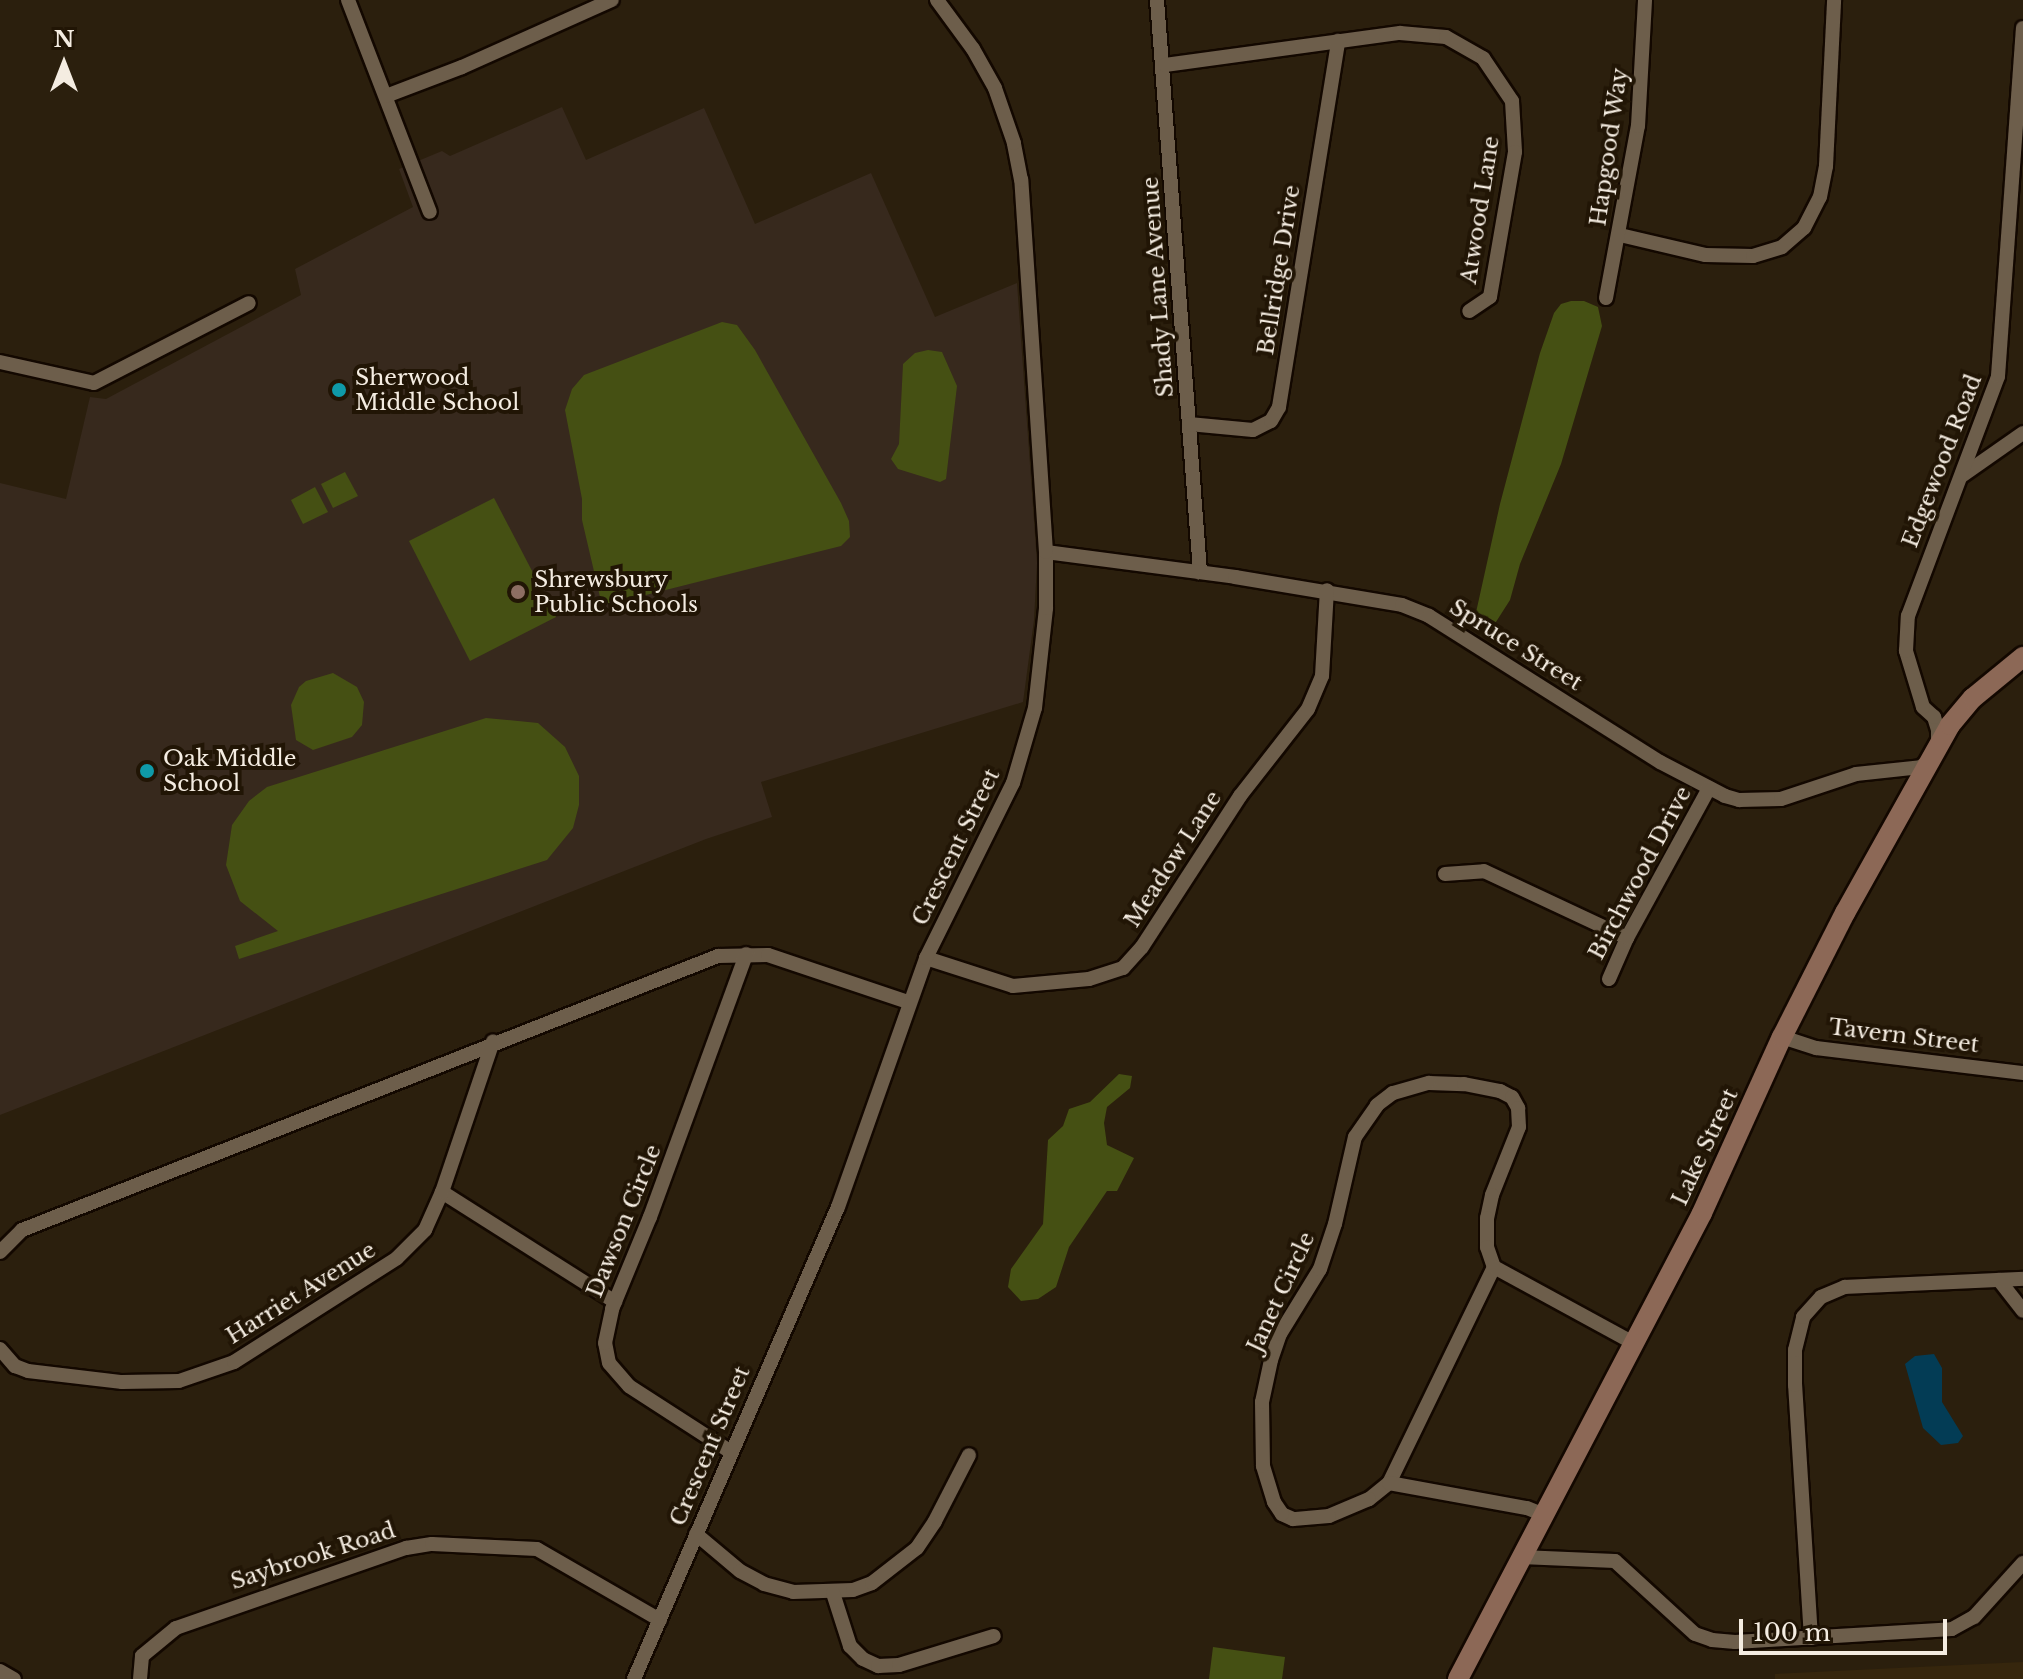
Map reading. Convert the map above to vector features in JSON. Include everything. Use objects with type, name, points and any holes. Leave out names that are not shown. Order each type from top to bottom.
[{"type":"street","points":[[348,0],[430,212]]},
{"type":"street","points":[[386,96],[462,67],[612,0]]},
{"type":"street","name":"Crescent Street","points":[[634,1679],[838,1207],[908,1002],[926,958],[989,837],[1013,783],[1035,708],[1045,619],[1046,552],[1023,201],[1016,152],[988,75],[937,0]]},
{"type":"street","name":"Shady Lane Avenue","points":[[1157,0],[1165,65],[1200,572]]},
{"type":"street","name":"Hapgood Way","points":[[1606,298],[1638,126],[1645,0]]},
{"type":"street","points":[[1620,235],[1705,255],[1753,256],[1782,247],[1804,228],[1820,197],[1826,166],[1834,0]]},
{"type":"street","name":"Edgewood Road","points":[[1935,755],[1938,730],[1934,717],[1923,707],[1905,639],[1917,590],[1998,376],[2023,28]]},
{"type":"street","name":"Atwood Lane","points":[[1165,65],[1400,33],[1446,37],[1483,58],[1508,92],[1515,120],[1513,165],[1490,297],[1469,311]]},
{"type":"street","name":"Bellridge Drive","points":[[1189,424],[1253,430],[1271,421],[1277,412],[1338,41]]},
{"type":"street","points":[[2009,222],[2023,212]]},
{"type":"street","points":[[0,362],[94,383],[249,303]]},
{"type":"street","points":[[1962,475],[2023,433]]},
{"type":"street","name":"Spruce Street","points":[[1046,552],[1327,590],[1402,605],[1429,616],[1660,762],[1739,800],[1781,799],[1856,774],[1921,767],[1935,755]]},
{"type":"street","name":"Meadow Lane","points":[[926,958],[1013,986],[1089,979],[1114,973],[1132,959],[1240,796],[1308,709],[1322,676],[1327,590]]},
{"type":"street","name":"Lake Street","points":[[1458,1679],[1702,1213],[1782,1037],[1831,939],[1950,725],[1973,698],[2023,657]]},
{"type":"street","name":"Birchwood Drive","points":[[1609,979],[1627,938],[1709,788]]},
{"type":"street","points":[[1445,874],[1484,871],[1627,938]]},
{"type":"street","points":[[0,1252],[15,1232],[493,1041],[718,956],[746,954],[788,961],[908,1002]]},
{"type":"street","name":"Dawson Circle","points":[[731,1452],[616,1373],[605,1352],[605,1343],[615,1302],[650,1217],[746,954]]},
{"type":"street","name":"Tavern Street","points":[[1782,1037],[1816,1048],[2023,1073]]},
{"type":"street","name":"Harriet Avenue","points":[[0,1349],[15,1366],[44,1375],[149,1383],[190,1379],[218,1370],[397,1258],[425,1230],[442,1192],[493,1041]]},
{"type":"street","name":"Janet Circle","points":[[1389,1483],[1369,1499],[1329,1516],[1293,1519],[1282,1514],[1266,1483],[1262,1402],[1280,1334],[1325,1256],[1355,1137],[1377,1105],[1393,1093],[1429,1083],[1464,1084],[1507,1094],[1518,1108],[1519,1127],[1492,1195],[1487,1218],[1487,1247],[1494,1267]]},
{"type":"street","points":[[442,1192],[615,1302]]},
{"type":"street","points":[[1544,1515],[1527,1508],[1389,1483],[1494,1267],[1635,1344]]},
{"type":"street","points":[[1811,1638],[1795,1385],[1795,1350],[1803,1317],[1821,1297],[1841,1288],[2023,1279]]},
{"type":"street","points":[[1999,1280],[2023,1311]]},
{"type":"street","points":[[696,1534],[740,1571],[764,1584],[793,1592],[833,1593],[872,1583],[917,1548],[943,1508],[969,1455]]},
{"type":"street","name":"Saybrook Road","points":[[140,1679],[142,1656],[176,1628],[406,1548],[428,1545],[515,1545],[537,1549],[660,1620]]},
{"type":"street","points":[[1521,1557],[1615,1561],[1689,1630],[1706,1639],[1747,1642],[1952,1629],[1974,1617],[2023,1563]]},
{"type":"street","points":[[833,1593],[850,1646],[863,1659],[878,1666],[899,1665],[994,1636]]},
{"type":"street","points":[[0,1671],[14,1679]]},
{"type":"shaded area","name":"Shrewsbury Public Schools","points":[[562,107],[586,160],[704,108],[755,224],[871,173],[935,317],[1017,283],[1037,563],[1034,620],[1023,702],[761,782],[772,817],[706,839],[0,1115],[0,483],[66,499],[90,397],[106,399],[301,295],[295,269],[413,207],[399,169],[442,151],[450,156]]},
{"type":"shaded area","points":[[2023,1662],[2023,1679],[1775,1679],[1775,1674]]},
{"type":"green space","points":[[1584,301],[1598,307],[1602,326],[1561,464],[1520,564],[1510,600],[1487,636],[1476,629],[1475,617],[1500,504],[1540,353],[1554,313],[1561,304]]},
{"type":"green space","points":[[722,322],[737,325],[755,350],[841,503],[849,521],[850,537],[841,546],[610,604],[600,597],[582,520],[582,499],[565,410],[572,389],[584,375]]},
{"type":"green space","points":[[928,350],[942,352],[957,386],[946,479],[940,482],[898,469],[891,459],[899,444],[903,364],[915,353]]},
{"type":"green space","points":[[345,472],[358,496],[333,508],[321,484]]},
{"type":"green space","points":[[315,487],[328,512],[303,524],[291,500]]},
{"type":"green space","points":[[494,498],[556,617],[470,661],[409,541]]},
{"type":"green space","points":[[333,673],[357,687],[364,702],[362,725],[352,737],[313,750],[296,740],[291,705],[299,687],[306,681]]},
{"type":"green space","points":[[486,718],[538,723],[565,747],[579,776],[579,805],[573,828],[547,860],[239,959],[235,946],[278,931],[240,901],[226,865],[232,825],[249,801],[267,787]]},
{"type":"green space","points":[[1119,1074],[1132,1076],[1130,1088],[1107,1107],[1104,1123],[1107,1145],[1134,1158],[1117,1191],[1107,1191],[1069,1247],[1056,1287],[1038,1299],[1021,1301],[1008,1287],[1011,1269],[1043,1224],[1048,1140],[1063,1126],[1069,1109],[1090,1102]]},
{"type":"green space","points":[[1213,1647],[1285,1657],[1282,1679],[1209,1679]]},
{"type":"water","points":[[1934,1354],[1942,1368],[1942,1402],[1963,1436],[1958,1443],[1941,1445],[1923,1428],[1905,1364],[1915,1356]]},
{"type":"place","name":"Sherwood Middle School","points":[[339,390]]},
{"type":"place","name":"Shrewsbury Public Schools","points":[[518,592]]},
{"type":"place","name":"Oak Middle School","points":[[147,771]]}]
